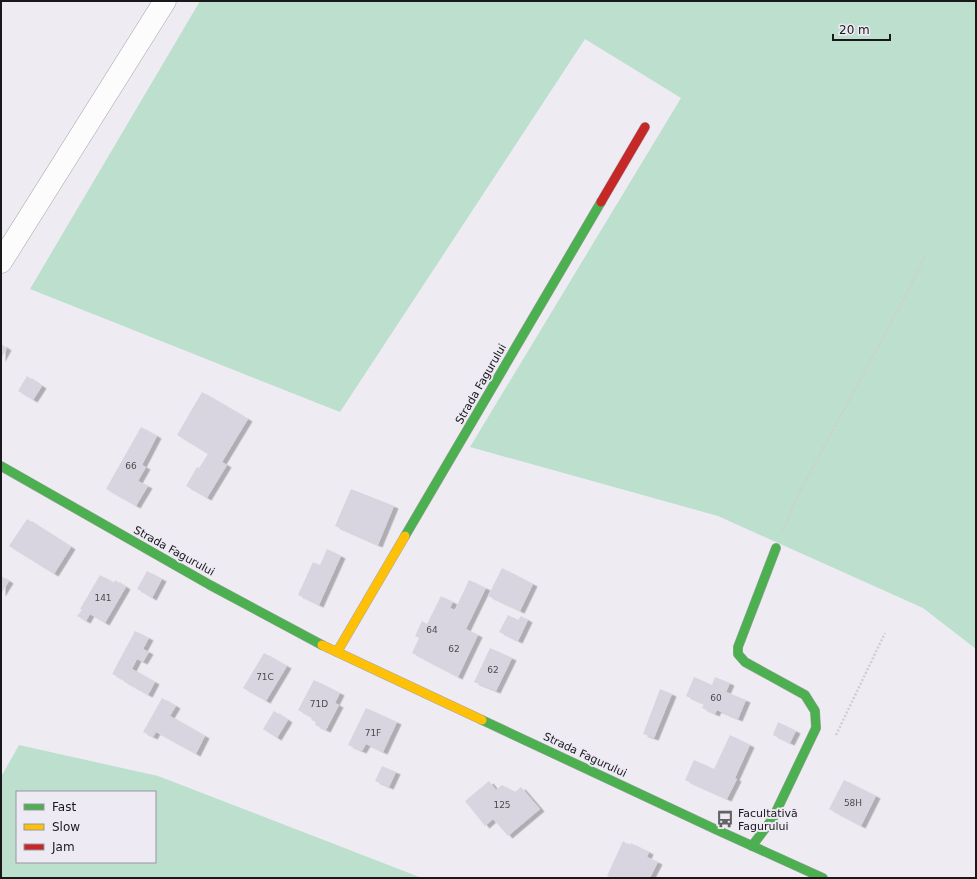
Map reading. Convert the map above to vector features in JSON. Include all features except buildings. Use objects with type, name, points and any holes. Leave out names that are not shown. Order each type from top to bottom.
[{"type":"street","points":[[1,262],[165,1]]},
{"type":"street","name":"Strada Fagurului","points":[[338,652],[644,127]]},
{"type":"street","name":"Strada Fagurului","points":[[1,466],[280,624],[823,878]]},
{"type":"street","points":[[752,846],[773,818],[816,728],[815,711],[804,695],[745,662],[738,654],[738,647],[776,548]]},
{"type":"path","points":[[776,548],[798,496],[908,291],[925,256]]},
{"type":"green space","points":[[200,1],[976,1],[976,649],[923,608],[718,516],[470,447],[681,98],[585,39],[340,412],[30,289]]},
{"type":"green space","points":[[19,745],[158,776],[422,878],[1,878],[1,777]]},
{"type":"traffic: fast","points":[[405,536],[601,202]]},
{"type":"traffic: fast","points":[[1,466],[210,585],[322,645]]},
{"type":"traffic: fast","points":[[752,846],[773,818],[816,728],[815,711],[805,695],[745,662],[738,654],[738,647],[776,548]]},
{"type":"traffic: fast","points":[[482,720],[823,878]]},
{"type":"traffic: slow","points":[[337,652],[405,536]]},
{"type":"traffic: slow","points":[[322,645],[482,720]]},
{"type":"traffic: jam","points":[[601,202],[645,127]]},
{"type":"place","name":"Facultativă Fagurului","points":[[725,819]]}]
